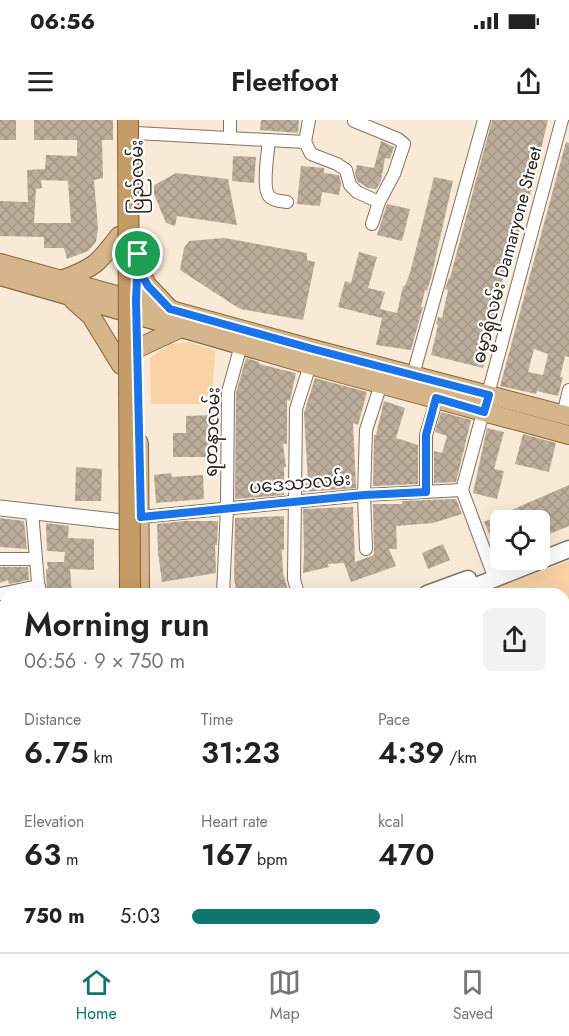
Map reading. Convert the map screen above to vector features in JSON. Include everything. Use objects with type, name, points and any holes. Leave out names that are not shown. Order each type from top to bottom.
[{"type":"highway","points":[[130,588],[133,124]]},
{"type":"main road","name":"ပြည်လမ်း","points":[[118,120],[119,236],[128,305],[138,348],[140,588]]},
{"type":"main road","name":"ပြည်လမ်း","points":[[122,588],[121,365],[128,305],[138,254],[133,124]]},
{"type":"main road","points":[[62,287],[100,262],[119,236]]},
{"type":"main road","points":[[138,254],[143,277],[148,286],[170,309]]},
{"type":"main road","points":[[0,263],[62,287],[91,316],[121,365]]},
{"type":"main road","points":[[0,276],[62,287],[128,305],[181,328],[241,345],[413,375],[569,435]]},
{"type":"main road","points":[[128,305],[170,309],[312,357],[381,384],[436,398],[566,416]]},
{"type":"main road","points":[[138,348],[181,328]]},
{"type":"main road","points":[[550,545],[569,537]]},
{"type":"main road","points":[[447,588],[569,549]]},
{"type":"main road","points":[[467,588],[501,570]]},
{"type":"street","points":[[230,120],[230,137]]},
{"type":"street","points":[[309,120],[305,142],[311,154],[346,170],[350,185],[357,192],[379,202]]},
{"type":"street","points":[[413,375],[484,120]]},
{"type":"street","name":"ဓမ္မာရုံလမ်း Damaryone Street","points":[[462,490],[562,120]]},
{"type":"street","points":[[354,121],[398,138],[404,144],[394,174],[379,202],[372,224]]},
{"type":"street","points":[[133,124],[230,137],[305,142]]},
{"type":"street","points":[[269,140],[265,188],[268,196],[287,202]]},
{"type":"street","name":"ရတနာလမ်း","points":[[223,588],[228,392],[241,345]]},
{"type":"street","points":[[296,588],[294,579],[296,409],[312,357]]},
{"type":"street","points":[[366,549],[364,495],[366,430],[381,384]]},
{"type":"street","points":[[566,416],[569,390]]},
{"type":"street","points":[[426,492],[426,435],[436,398]]},
{"type":"street","points":[[462,490],[494,574]]},
{"type":"street","name":"ပဒေသာလမ်း","points":[[141,517],[364,495],[462,490]]},
{"type":"street","points":[[0,508],[123,522]]},
{"type":"street","points":[[32,512],[39,588]]},
{"type":"street","points":[[0,559],[35,559]]},
{"type":"shaded area","points":[[189,342],[215,350],[212,404],[151,404],[150,358],[170,344]]},
{"type":"shaded area","points":[[569,561],[569,588],[496,588],[550,570]]},
{"type":"building","points":[[0,120],[16,120],[16,140],[0,140]]},
{"type":"building","points":[[34,120],[113,120],[113,140],[102,140],[103,178],[94,180],[98,228],[96,242],[88,251],[67,259],[64,248],[44,248],[44,237],[0,236],[0,201],[28,202],[27,170],[45,169],[46,155],[77,156],[77,140],[34,140]],"holes":[[[41,180],[68,181],[71,223],[34,223],[36,189],[42,188]]]},
{"type":"building","points":[[261,120],[299,120],[298,133],[260,130]]},
{"type":"building","points":[[492,120],[548,120],[525,215],[519,232],[516,231],[507,275],[504,274],[498,300],[500,301],[483,368],[431,355],[438,325],[436,324],[438,317],[442,318],[448,290],[445,289],[450,278]]},
{"type":"building","points":[[381,141],[394,147],[390,159],[385,158],[381,181],[376,189],[368,188],[357,181],[355,173],[357,165],[374,168]]},
{"type":"building","points":[[566,142],[569,143],[569,357],[565,356],[558,396],[500,386]],"holes":[[[534,349],[548,354],[543,375],[528,372]]]},
{"type":"building","points":[[233,156],[256,157],[254,183],[232,181]]},
{"type":"building","points":[[301,166],[324,168],[324,173],[339,175],[341,183],[339,195],[322,192],[320,206],[297,204]]},
{"type":"building","points":[[176,173],[228,179],[237,225],[177,216],[175,226],[166,223],[151,187]]},
{"type":"building","points":[[434,177],[453,181],[431,278],[427,291],[425,290],[421,307],[423,307],[411,350],[376,345],[382,318],[338,307],[345,281],[351,283],[359,252],[377,257],[368,288],[385,292],[380,309],[397,313],[403,286],[410,273]]},
{"type":"building","points":[[387,204],[410,209],[402,241],[377,235]]},
{"type":"building","points":[[224,238],[307,253],[307,260],[315,262],[303,320],[240,309],[180,270],[184,248],[189,241]]},
{"type":"building","points":[[246,358],[259,362],[259,364],[296,373],[290,401],[287,400],[287,444],[283,444],[286,467],[284,467],[284,495],[235,499],[236,393]]},
{"type":"building","points":[[315,378],[367,392],[358,425],[353,423],[356,488],[303,492],[303,483],[308,483],[304,413]]},
{"type":"building","points":[[384,401],[405,408],[396,438],[418,445],[418,484],[373,486],[374,435],[376,435]]},
{"type":"building","points":[[441,412],[471,420],[456,482],[434,483],[434,451],[442,453],[447,436],[435,432]]},
{"type":"building","points":[[214,415],[214,426],[211,426],[211,457],[173,457],[173,433],[186,433],[186,416]]},
{"type":"building","points":[[487,428],[504,432],[494,469],[504,471],[497,499],[473,493]]},
{"type":"building","points":[[523,434],[556,443],[549,472],[515,464]]},
{"type":"building","points":[[76,467],[102,469],[101,501],[75,501]]},
{"type":"building","points":[[171,473],[172,477],[203,475],[204,499],[156,503],[154,475]]},
{"type":"building","points":[[569,485],[569,526],[550,534],[550,510],[512,510]]},
{"type":"building","points":[[456,499],[462,514],[433,523],[396,526],[397,549],[389,549],[396,566],[351,582],[344,563],[328,564],[329,567],[303,573],[303,509],[353,507],[355,562],[374,555],[373,504]]},
{"type":"building","points":[[284,516],[283,573],[287,588],[236,588],[235,518]]},
{"type":"building","points":[[0,518],[24,521],[27,549],[0,547]]},
{"type":"building","points":[[490,519],[490,535],[484,522]]},
{"type":"building","points":[[218,521],[217,545],[215,545],[216,573],[162,582],[157,524]]},
{"type":"building","points":[[46,523],[69,526],[68,538],[94,539],[94,570],[70,569],[72,588],[47,588],[47,562],[64,562],[65,552],[47,551]]},
{"type":"building","points":[[443,544],[450,560],[428,569],[422,553]]},
{"type":"building","points":[[0,567],[28,567],[29,580],[9,584],[8,580],[0,583]]},
{"type":"route","points":[[138,254],[143,277],[148,286],[170,309],[489,395],[484,412],[436,398],[426,430],[426,492],[364,495],[141,517],[136,300],[138,254]]}]
